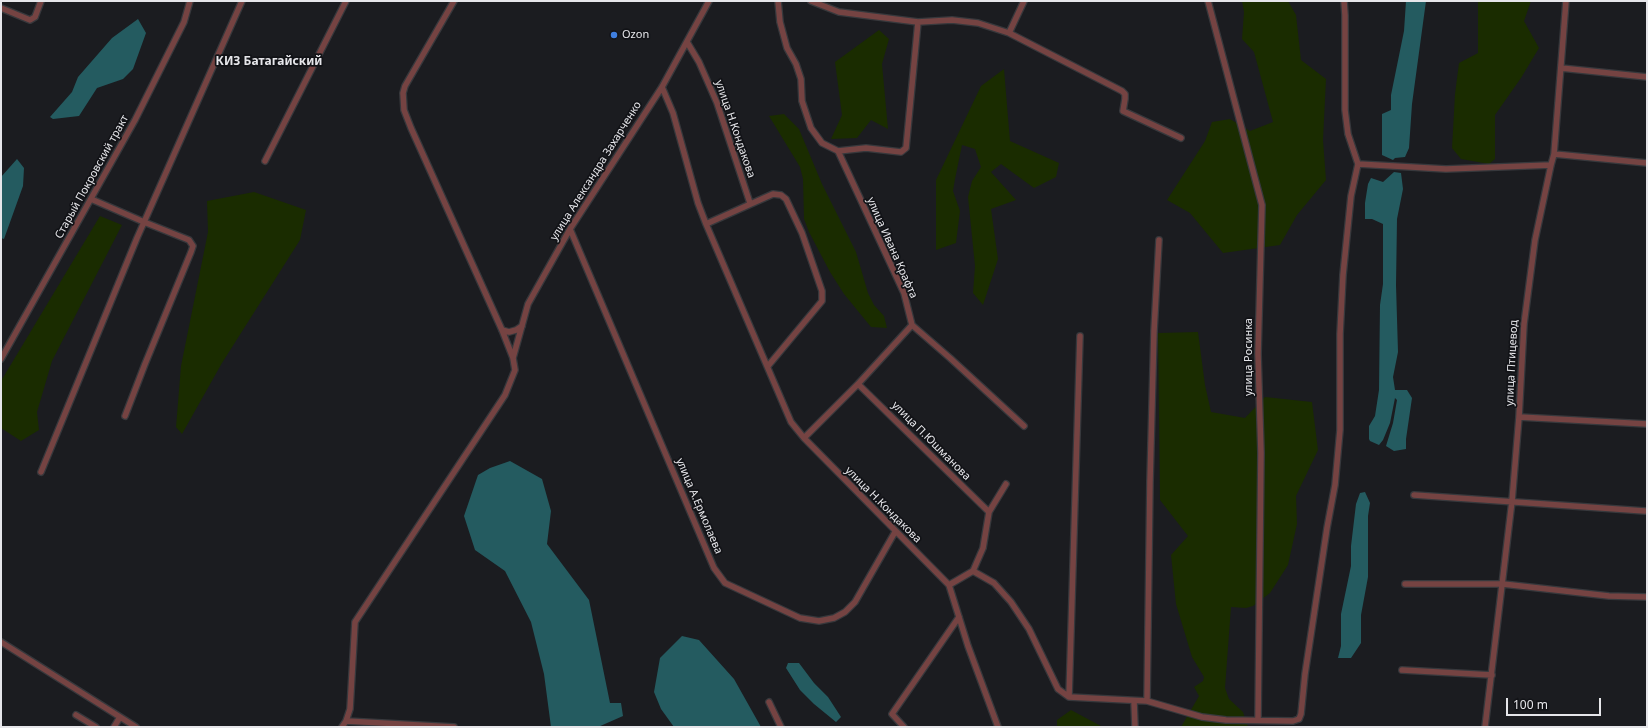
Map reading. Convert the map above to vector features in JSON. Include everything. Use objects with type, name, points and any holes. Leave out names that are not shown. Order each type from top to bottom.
[{"type":"street","points":[[1,8],[30,20],[35,17],[41,1]]},
{"type":"street","name":"Старый Покровский тракт","points":[[1,359],[135,120],[184,22],[190,1]]},
{"type":"street","points":[[41,472],[144,222],[242,1]]},
{"type":"street","points":[[265,161],[346,1]]},
{"type":"street","points":[[342,727],[346,721],[350,709],[355,622],[505,394],[515,370],[513,358],[502,330],[404,110],[403,93],[410,77],[454,1]]},
{"type":"street","name":"улица Александра Захарченко","points":[[513,358],[528,304],[570,229],[662,87],[709,1]]},
{"type":"street","points":[[778,1],[780,22],[787,48],[796,64],[801,79],[802,101],[812,128],[822,143],[838,152],[866,148],[880,149],[894,153],[901,152],[906,148],[918,22]]},
{"type":"street","points":[[811,1],[839,12],[918,22],[952,20],[978,23],[1009,33],[1122,91],[1125,94],[1126,99],[1123,111],[1180,138]]},
{"type":"street","points":[[1009,33],[1024,1]]},
{"type":"street","name":"улица Росинка","points":[[1208,1],[1262,205],[1258,354],[1261,453],[1258,720]]},
{"type":"street","points":[[973,571],[994,583],[1011,602],[1029,629],[1058,689],[1069,697],[1147,701],[1202,717],[1258,720],[1271,724],[1298,719],[1301,714],[1305,674],[1335,485],[1340,430],[1340,334],[1343,275],[1351,196],[1358,164],[1348,134],[1345,110],[1344,1]]},
{"type":"street","name":"улица Птицевод","points":[[1484,727],[1492,675],[1512,501],[1519,417],[1524,324],[1535,240],[1554,154],[1566,1]]},
{"type":"street","name":"улица Н.Кондакова","points":[[687,42],[699,62],[717,102],[750,203]]},
{"type":"street","points":[[1561,68],[1647,77]]},
{"type":"street","name":"улица Н.Кондакова","points":[[662,87],[673,113],[698,203],[706,224],[791,422],[804,438],[895,532],[949,585]]},
{"type":"street","name":"улица Ивана Крафта","points":[[838,152],[904,293],[912,325]]},
{"type":"street","points":[[1554,154],[1647,163]]},
{"type":"street","points":[[1358,164],[1446,168],[1551,165]]},
{"type":"street","points":[[706,224],[773,194],[781,195],[786,199],[802,233],[822,291],[822,300],[768,366]]},
{"type":"street","points":[[91,199],[189,240],[193,246],[125,416]]},
{"type":"street","name":"улица А.Ермолаева","points":[[570,229],[714,568],[725,583],[800,618],[818,621],[834,618],[845,612],[855,602],[895,532]]},
{"type":"street","points":[[1147,701],[1150,473],[1154,331],[1159,240]]},
{"type":"street","points":[[804,438],[858,384],[912,325],[1024,426]]},
{"type":"street","points":[[502,330],[509,332],[522,326]]},
{"type":"street","points":[[1069,697],[1080,336]]},
{"type":"street","name":"улица П.Юшманова","points":[[858,384],[989,512]]},
{"type":"street","points":[[1519,417],[1647,424]]},
{"type":"street","points":[[998,727],[949,585],[973,571],[983,548],[989,512],[1006,484]]},
{"type":"street","points":[[1414,495],[1644,511]]},
{"type":"street","points":[[1405,584],[1502,584],[1609,596],[1647,597]]},
{"type":"street","points":[[904,727],[892,714],[959,617]]},
{"type":"street","points":[[1,642],[136,727]]},
{"type":"street","points":[[1402,670],[1492,675]]},
{"type":"street","points":[[1134,701],[1135,727]]},
{"type":"street","points":[[769,702],[781,727]]},
{"type":"street","points":[[76,715],[96,727]]},
{"type":"street","points":[[114,727],[120,717]]},
{"type":"street","points":[[346,721],[454,727]]},
{"type":"green space","points":[[1242,1],[1288,1],[1296,15],[1301,60],[1326,79],[1323,140],[1326,180],[1297,215],[1280,245],[1223,253],[1190,213],[1167,200],[1205,141],[1212,122],[1230,119],[1250,131],[1273,122],[1254,52],[1242,39],[1244,12]]},
{"type":"green space","points":[[1478,1],[1531,1],[1524,21],[1539,48],[1521,78],[1495,115],[1495,159],[1489,164],[1461,159],[1452,148],[1455,94],[1459,63],[1478,53]]},
{"type":"green space","points":[[879,30],[889,39],[882,64],[888,129],[871,120],[857,138],[831,139],[842,115],[835,62]]},
{"type":"green space","points":[[1004,69],[1010,141],[1059,163],[1056,177],[1034,188],[1001,164],[991,172],[1016,200],[991,209],[998,259],[983,305],[973,293],[975,266],[968,197],[972,181],[981,167],[975,149],[962,145],[955,179],[953,191],[960,211],[956,243],[936,250],[936,180],[981,86]]},
{"type":"green space","points":[[784,114],[799,129],[822,184],[856,252],[868,293],[874,305],[884,316],[887,328],[871,327],[844,294],[830,272],[809,232],[804,219],[803,179],[800,167],[769,116]]},
{"type":"green space","points":[[254,192],[306,210],[300,240],[222,363],[182,434],[176,427],[181,366],[208,232],[207,201]]},
{"type":"green space","points":[[100,216],[122,225],[52,361],[37,412],[39,430],[21,441],[1,428],[1,381]]},
{"type":"green space","points":[[1198,332],[1205,385],[1211,412],[1245,418],[1265,397],[1312,402],[1318,450],[1296,496],[1297,524],[1288,565],[1270,593],[1253,606],[1246,608],[1231,607],[1225,688],[1229,699],[1243,712],[1248,727],[1181,727],[1199,696],[1194,687],[1203,681],[1204,677],[1192,657],[1176,604],[1171,555],[1188,536],[1160,500],[1158,333]]},
{"type":"green space","points":[[1071,710],[1102,727],[1057,727],[1057,720]]},
{"type":"water","points":[[1406,1],[1426,1],[1412,104],[1409,148],[1405,157],[1395,158],[1393,160],[1382,155],[1382,114],[1391,110],[1391,95],[1404,31]]},
{"type":"water","points":[[138,19],[146,33],[133,69],[123,79],[97,88],[79,116],[53,119],[50,117],[72,92],[78,77],[112,38]]},
{"type":"water","points":[[17,159],[24,168],[23,186],[4,239],[1,238],[1,177]]},
{"type":"water","points":[[1394,172],[1401,173],[1403,189],[1397,219],[1396,285],[1398,352],[1393,377],[1395,390],[1407,390],[1412,398],[1406,449],[1394,451],[1386,446],[1393,423],[1397,400],[1395,398],[1390,423],[1383,440],[1379,445],[1370,441],[1369,439],[1369,426],[1375,416],[1379,390],[1380,305],[1383,284],[1383,224],[1372,219],[1365,219],[1365,203],[1368,184],[1371,178],[1383,182]]},
{"type":"water","points":[[510,461],[542,479],[551,511],[547,544],[589,600],[610,703],[621,703],[623,716],[598,727],[551,727],[544,674],[531,622],[505,571],[475,550],[464,516],[478,475],[490,468]]},
{"type":"water","points":[[1365,492],[1370,503],[1368,516],[1368,577],[1361,615],[1361,643],[1351,658],[1338,658],[1341,646],[1341,614],[1351,566],[1351,546],[1356,504],[1360,493]]},
{"type":"water","points":[[682,636],[699,640],[734,679],[761,727],[674,727],[661,709],[654,692],[660,658]]},
{"type":"water","points":[[788,663],[799,663],[814,683],[828,697],[841,717],[836,722],[800,690],[786,668]]},
{"type":"place","name":"Ozon","points":[[614,35]]},
{"type":"district","name":"КИЗ Батагайский","points":[[269,62]]}]
